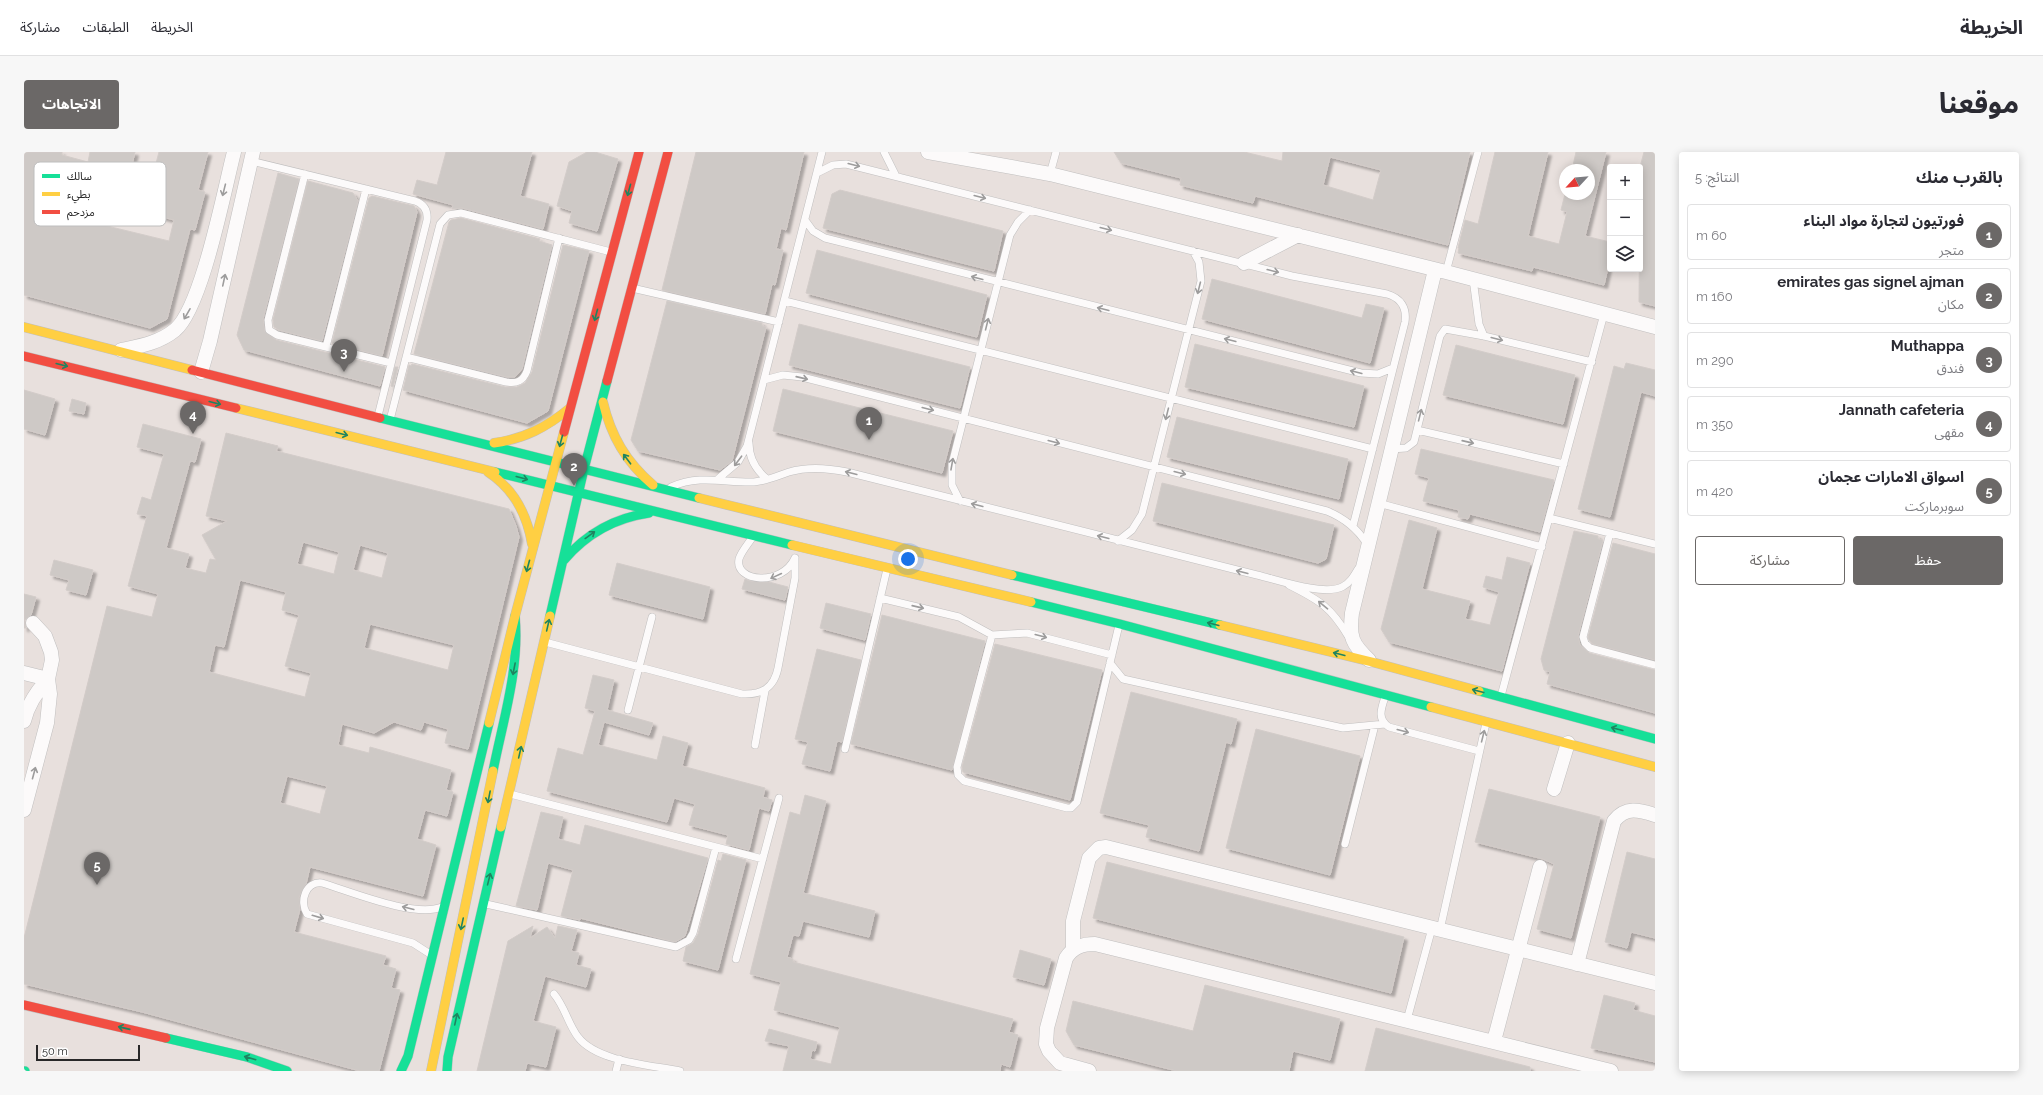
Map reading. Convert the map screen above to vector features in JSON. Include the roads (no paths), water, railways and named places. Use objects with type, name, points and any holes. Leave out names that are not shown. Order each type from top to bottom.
[{"type":"main road","points":[[405,1069],[446,905],[514,616],[639,152]]},
{"type":"main road","points":[[447,1071],[448,1057],[510,794],[578,493],[668,152]]},
{"type":"main road","points":[[24,327],[664,490],[1372,662],[1655,739]]},
{"type":"main road","points":[[24,356],[578,493],[1120,624],[1655,767]]},
{"type":"main road","points":[[602,400],[610,429],[623,455],[632,467],[654,487]]},
{"type":"main road","points":[[486,444],[502,443],[532,434],[559,418],[570,408]]},
{"type":"main road","points":[[481,468],[500,480],[516,498],[529,527],[532,549]]},
{"type":"main road","points":[[563,562],[579,543],[600,528],[635,515],[660,513]]},
{"type":"main road","points":[[431,1071],[474,870],[515,664],[517,645],[514,616]]},
{"type":"main road","points":[[24,1005],[247,1056],[287,1071]]},
{"type":"street","points":[[118,351],[156,342],[176,329],[190,310],[208,253],[234,152]]},
{"type":"street","points":[[928,152],[1050,174],[1473,279],[1655,327]]},
{"type":"street","points":[[201,372],[210,341],[252,156]]},
{"type":"street","points":[[1244,263],[1298,235]]},
{"type":"street","points":[[208,253],[229,259]]},
{"type":"street","points":[[1372,662],[1355,647],[1350,628],[1351,622],[1367,544],[1390,449],[1441,271]]},
{"type":"street","points":[[24,721],[30,703],[48,679],[51,669],[51,652],[45,636],[33,623]]},
{"type":"street","points":[[24,673],[48,679]]},
{"type":"street","points":[[24,810],[47,723],[50,694],[48,679]]},
{"type":"street","points":[[1554,789],[1568,743]]},
{"type":"street","points":[[1578,964],[1614,821],[1622,813],[1633,809],[1655,815]]},
{"type":"street","points":[[1073,949],[1073,921],[1089,858],[1099,848],[1106,847],[1655,983]]},
{"type":"street","points":[[1494,1041],[1540,867]]},
{"type":"street","points":[[1088,1071],[1060,1063],[1049,1051],[1046,1044],[1047,1028],[1064,963],[1073,949],[1080,945],[1095,944],[1612,1071]]},
{"type":"lane","points":[[718,479],[726,474],[738,462],[750,437],[822,152]]},
{"type":"lane","points":[[884,152],[896,176]]},
{"type":"lane","points":[[1050,174],[1056,152]]},
{"type":"lane","points":[[1441,271],[1478,152]]},
{"type":"lane","points":[[252,156],[306,174],[421,203],[428,213],[378,417]]},
{"type":"lane","points":[[817,173],[833,165],[846,164],[1312,280],[1387,294],[1398,300],[1402,304],[1406,316],[1353,526]]},
{"type":"lane","points":[[306,174],[267,325],[272,333],[391,363]]},
{"type":"lane","points":[[326,347],[366,189]]},
{"type":"lane","points":[[960,501],[952,485],[951,471],[963,418],[1010,235],[1018,222],[1030,210]]},
{"type":"lane","points":[[390,420],[440,224],[448,215],[460,213],[613,253]]},
{"type":"lane","points":[[805,220],[813,231],[825,238],[998,283],[1361,373],[1378,374],[1393,368]]},
{"type":"lane","points":[[406,357],[506,382],[519,382],[527,371],[560,238]]},
{"type":"lane","points":[[1118,540],[1132,530],[1142,514],[1172,398],[1201,274],[1199,262],[1193,251]]},
{"type":"lane","points":[[1473,279],[1478,324],[1484,336]]},
{"type":"lane","points":[[632,288],[779,322]]},
{"type":"lane","points":[[784,301],[1373,449]]},
{"type":"lane","points":[[1501,698],[1604,314]]},
{"type":"lane","points":[[1390,449],[1409,447],[1414,442],[1441,333],[1448,329],[1484,336],[1592,362]]},
{"type":"lane","points":[[764,380],[773,377],[792,375],[1327,511],[1353,526],[1367,544]]},
{"type":"lane","points":[[1417,430],[1564,464]]},
{"type":"lane","points":[[750,437],[750,453],[753,461],[756,468],[767,479]]},
{"type":"lane","points":[[664,490],[692,480],[718,479],[743,482],[767,479],[801,469],[824,468],[1280,581],[1324,590],[1335,589],[1352,579],[1365,558]]},
{"type":"lane","points":[[1378,503],[1542,547]]},
{"type":"lane","points":[[1549,518],[1655,544]]},
{"type":"lane","points":[[1610,533],[1583,637],[1585,643],[1590,648],[1655,664]]},
{"type":"lane","points":[[754,535],[739,559],[740,567],[746,574],[759,578],[770,578],[786,570],[795,558]]},
{"type":"lane","points":[[755,745],[765,691],[774,681],[778,668],[795,578],[795,558],[798,546]]},
{"type":"lane","points":[[845,749],[887,567]]},
{"type":"lane","points":[[1280,581],[1322,602],[1340,623],[1355,647]]},
{"type":"lane","points":[[880,598],[959,617],[992,635],[1027,633],[1112,655]]},
{"type":"lane","points":[[628,710],[652,617]]},
{"type":"lane","points":[[992,635],[957,767],[958,775],[964,781],[1063,808],[1071,808],[1077,802],[1120,624]]},
{"type":"lane","points":[[544,642],[742,694],[765,691]]},
{"type":"lane","points":[[1110,663],[1123,679],[1343,728],[1385,724]]},
{"type":"lane","points":[[1386,694],[1380,715],[1389,728],[1479,751]]},
{"type":"lane","points":[[1407,1020],[1436,929],[1486,721]]},
{"type":"lane","points":[[1345,844],[1375,725]]},
{"type":"lane","points":[[510,794],[763,859]]},
{"type":"lane","points":[[736,959],[779,798]]},
{"type":"lane","points":[[483,904],[676,947],[689,940],[693,934],[716,847]]},
{"type":"lane","points":[[433,959],[422,948],[413,943],[307,914],[304,909],[304,904],[307,890],[316,882],[408,909],[430,910],[446,905]]},
{"type":"lane","points":[[554,994],[561,1002],[573,1029],[583,1043],[597,1052],[619,1059],[680,1071]]},
{"type":"lane","points":[[616,1071],[619,1059]]},
{"type":"place","name":"Muthappa","points":[[344,372]]},
{"type":"place","name":"Jannath cafeteria","points":[[193,434]]},
{"type":"place","name":"فورتيون لتجارة مواد البناء","points":[[869,440]]},
{"type":"place","name":"emirates gas signel ajman","points":[[574,486]]},
{"type":"place","name":"اسواق الامارات عجمان","points":[[97,885]]}]
